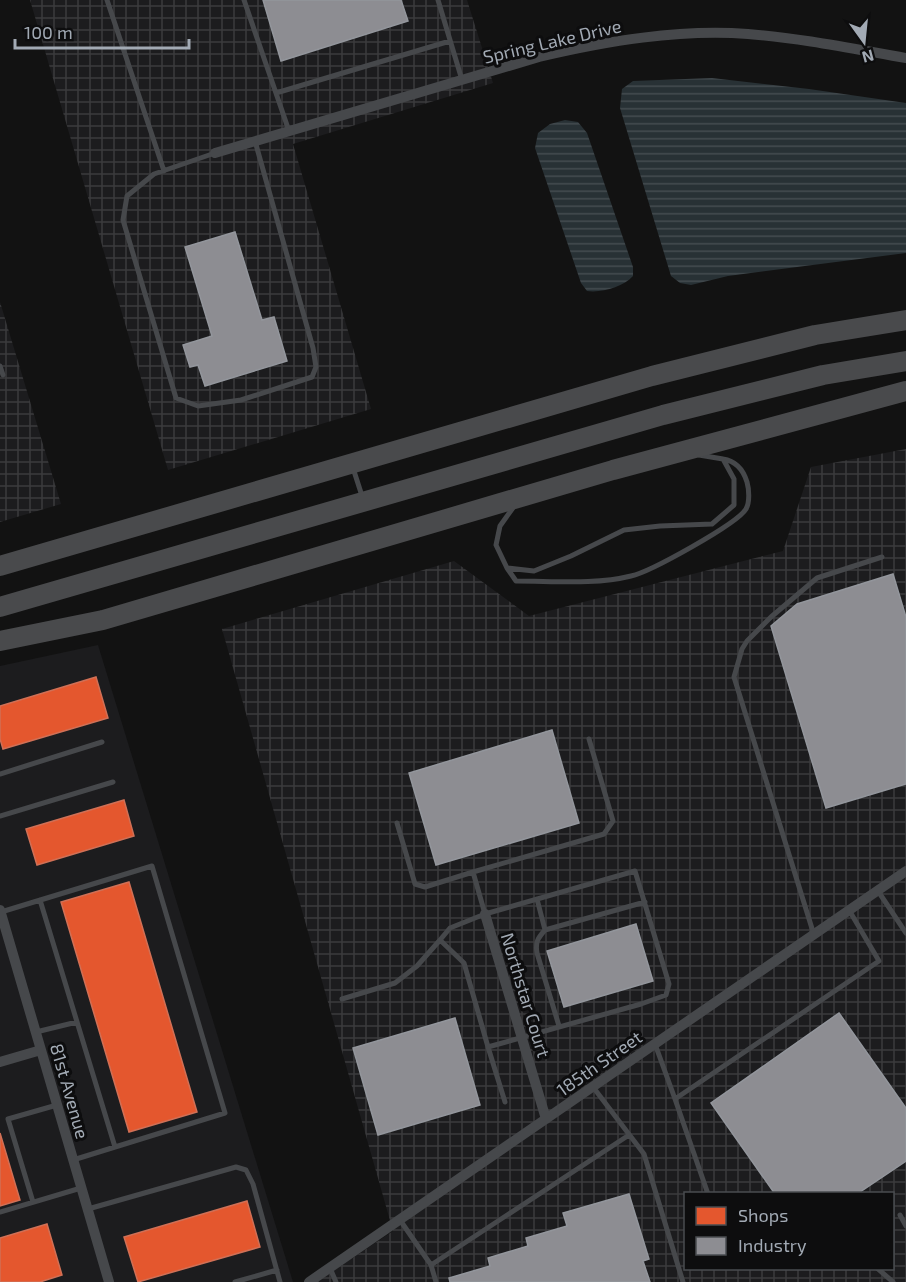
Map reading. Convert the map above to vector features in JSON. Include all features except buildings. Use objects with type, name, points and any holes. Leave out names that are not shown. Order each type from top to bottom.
[{"type":"highway","points":[[0,566],[652,376],[815,335],[906,320]]},
{"type":"highway","points":[[0,607],[663,416],[823,375],[906,361]]},
{"type":"highway","points":[[0,641],[103,620],[679,452],[906,391]]},
{"type":"street","name":"Spring Lake Drive","points":[[215,153],[539,57],[592,45],[692,34],[747,34],[906,58]]},
{"type":"street","name":"185th Street","points":[[309,1282],[906,871]]},
{"type":"street","name":"81st Avenue","points":[[0,911],[3,933],[36,1032],[109,1282]]},
{"type":"street","name":"Northstar Court","points":[[485,914],[546,1119]]},
{"type":"street","points":[[0,1062],[41,1050]]},
{"type":"lane","points":[[107,0],[164,171]]},
{"type":"lane","points":[[244,0],[289,131]]},
{"type":"lane","points":[[438,0],[462,80]]},
{"type":"lane","points":[[276,93],[450,41]]},
{"type":"lane","points":[[215,153],[154,174],[127,196],[123,220],[176,398],[198,406],[241,400],[302,381],[312,377],[316,367],[313,348],[255,141]]},
{"type":"lane","points":[[0,366],[3,375]]},
{"type":"lane","points":[[522,497],[500,526],[496,545],[516,581],[590,581],[633,576],[709,536],[737,518],[747,508],[749,489],[744,472],[733,460],[679,452]]},
{"type":"lane","points":[[507,568],[534,571],[624,530],[711,524],[734,505],[734,479],[723,459]]},
{"type":"lane","points":[[352,464],[364,503]]},
{"type":"lane","points":[[814,935],[734,677],[742,649],[747,641],[817,578],[882,557]]},
{"type":"lane","points":[[397,823],[416,884],[425,887],[604,834],[613,821],[589,739]]},
{"type":"lane","points":[[0,774],[102,742]]},
{"type":"lane","points":[[0,816],[113,782]]},
{"type":"lane","points":[[0,911],[152,866],[225,1113],[73,1160]]},
{"type":"lane","points":[[342,999],[395,983],[417,966],[450,928],[485,914],[635,871],[669,984],[666,995],[488,1047]]},
{"type":"lane","points":[[472,872],[485,914]]},
{"type":"lane","points":[[878,891],[906,933]]},
{"type":"lane","points":[[537,899],[545,930]]},
{"type":"lane","points":[[40,900],[115,1147]]},
{"type":"lane","points":[[559,1026],[536,945],[538,938],[545,930],[645,902]]},
{"type":"lane","points":[[675,1099],[879,961],[849,910]]},
{"type":"lane","points":[[440,940],[465,963],[505,1102]]},
{"type":"lane","points":[[36,1032],[77,1022]]},
{"type":"lane","points":[[655,1044],[707,1192]]},
{"type":"lane","points":[[593,1087],[644,1154],[683,1282]]},
{"type":"lane","points":[[0,1122],[57,1105]]},
{"type":"lane","points":[[8,1119],[33,1202]]},
{"type":"lane","points":[[431,1265],[629,1135]]},
{"type":"lane","points":[[88,1209],[236,1167],[246,1170],[280,1282]]},
{"type":"lane","points":[[0,1212],[81,1188]]},
{"type":"lane","points":[[900,1215],[906,1226]]},
{"type":"lane","points":[[400,1220],[431,1265],[436,1282]]},
{"type":"lane","points":[[330,1268],[336,1282]]},
{"type":"lane","points":[[235,1282],[277,1270]]},
{"type":"lane","points":[[878,1270],[893,1282]]},
{"type":"shaded area","points":[[30,0],[467,0],[493,83],[293,144],[371,409],[168,470]]},
{"type":"shaded area","points":[[712,78],[906,103],[906,253],[728,276],[691,285],[680,283],[671,276],[620,108],[622,89],[633,81]]},
{"type":"shaded area","points":[[565,120],[578,122],[587,133],[633,267],[633,276],[629,280],[606,290],[587,291],[581,283],[535,148],[538,133],[550,124]]},
{"type":"shaded area","points":[[0,302],[61,504],[0,522]]},
{"type":"shaded area","points":[[906,449],[906,1282],[317,1282],[393,1231],[222,629],[454,561],[529,616],[783,551],[811,467]]},
{"type":"shaded area","points":[[98,645],[293,1282],[0,1282],[0,666]]}]
